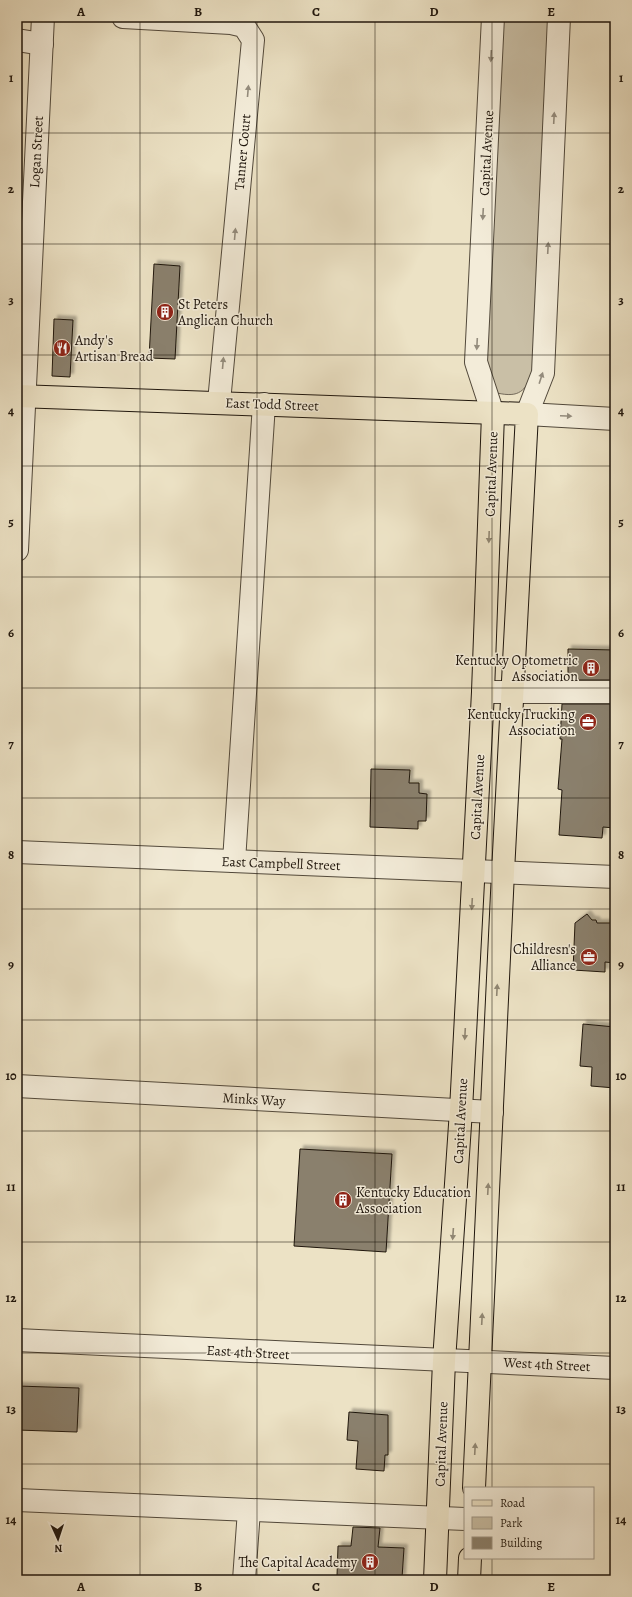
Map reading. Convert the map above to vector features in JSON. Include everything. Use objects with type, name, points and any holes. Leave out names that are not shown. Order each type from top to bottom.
[{"type":"main road","name":"East Todd Street","points":[[21,396],[219,402],[493,414],[527,414]]},
{"type":"main road","name":"Capital Avenue","points":[[434,1580],[444,1361],[461,1110],[483,692],[493,414]]},
{"type":"main road","points":[[474,1487],[503,872],[527,414]]},
{"type":"main road","points":[[469,1580],[470,1559]]},
{"type":"street","name":"Logan Street","points":[[17,550],[21,396],[43,17]]},
{"type":"street","name":"Tanner Court","points":[[123,17],[231,23],[244,26],[253,40],[219,402]]},
{"type":"street","name":"Capital Avenue","points":[[493,17],[476,362],[493,414]]},
{"type":"street","points":[[559,17],[543,373],[527,414],[615,418]]},
{"type":"street","points":[[17,40],[42,44]]},
{"type":"street","points":[[234,861],[264,404]]},
{"type":"street","points":[[483,692],[615,692]]},
{"type":"street","name":"East Campbell Street","points":[[17,852],[615,877]]},
{"type":"street","name":"Minks Way","points":[[17,1086],[492,1112]]},
{"type":"street","name":"East 4th Street","points":[[17,1340],[444,1361],[480,1361]]},
{"type":"street","name":"West 4th Street","points":[[480,1361],[615,1368]]},
{"type":"street","points":[[17,1500],[464,1519]]},
{"type":"street","points":[[244,1580],[249,1510]]},
{"type":"green space","points":[[499,17],[550,17],[535,372],[528,384],[516,394],[497,393],[483,370]]},
{"type":"building","name":"St Peters Anglican Church","points":[[154,264],[180,266],[175,359],[149,358]]},
{"type":"building","name":"Andy's Artisan Bread","points":[[54,319],[73,320],[70,377],[52,376]]},
{"type":"building","name":"Kentucky Optometric Association","points":[[568,649],[615,650],[615,680],[568,680]]},
{"type":"building","points":[[562,704],[615,704],[615,828],[603,827],[602,838],[559,835],[562,790],[558,789],[562,739],[560,739]]},
{"type":"building","points":[[371,769],[410,770],[409,783],[419,783],[419,793],[427,794],[426,821],[418,821],[418,829],[370,827]]},
{"type":"building","points":[[587,914],[592,920],[596,920],[597,923],[615,923],[615,963],[605,962],[605,972],[573,970],[575,923]]},
{"type":"building","points":[[583,1024],[615,1027],[615,1088],[591,1086],[592,1067],[580,1066]]},
{"type":"building","name":"Kentucky Education Association","points":[[300,1149],[392,1154],[386,1252],[294,1246]]},
{"type":"building","points":[[17,1386],[79,1388],[77,1432],[17,1430]]},
{"type":"building","points":[[349,1412],[388,1415],[388,1455],[385,1455],[384,1471],[356,1469],[358,1441],[347,1440]]},
{"type":"building","name":"The Capital Academy","points":[[353,1527],[380,1528],[378,1547],[404,1548],[402,1578],[337,1576],[338,1546],[351,1546]]},
{"type":"place","name":"St Peters Anglican Church","points":[[165,312]]},
{"type":"place","name":"Andy's Artisan Bread","points":[[62,348]]},
{"type":"place","name":"Kentucky Optometric Association","points":[[591,668]]},
{"type":"place","name":"Kentucky Trucking Association","points":[[588,722]]},
{"type":"place","name":"Childresn's Alliance","points":[[589,957]]},
{"type":"place","name":"Kentucky Education Association","points":[[343,1200]]},
{"type":"place","name":"The Capital Academy","points":[[370,1562]]}]
